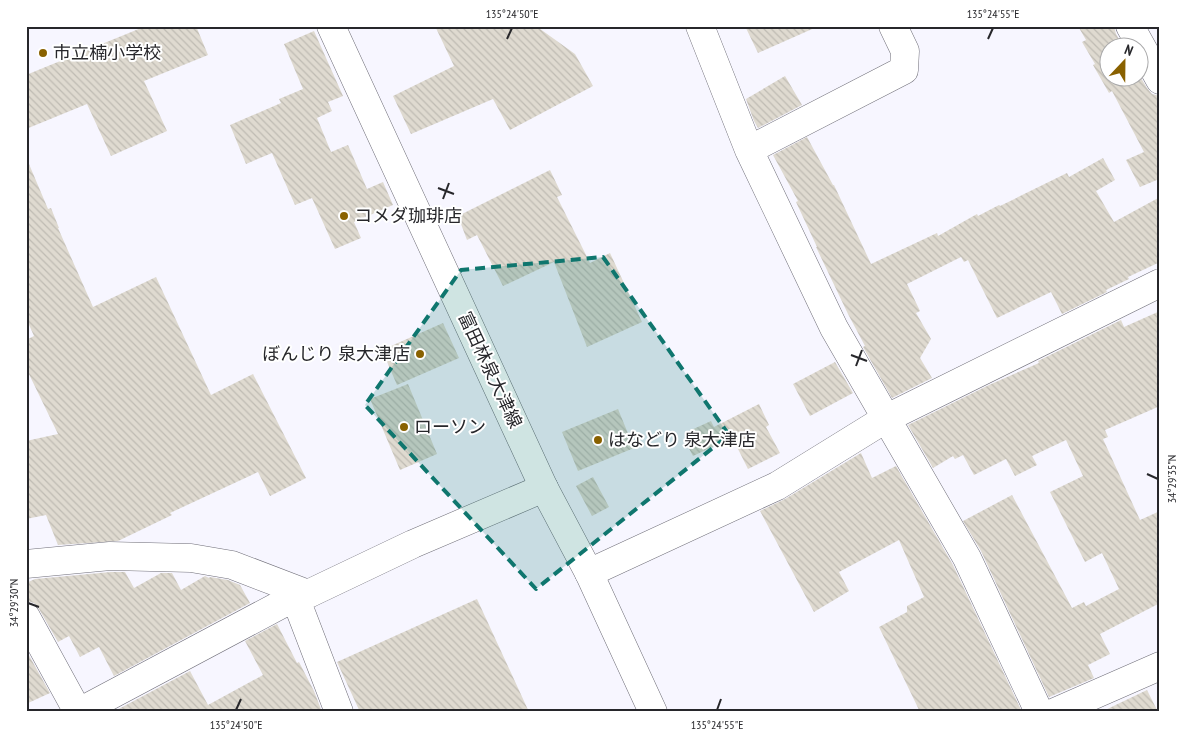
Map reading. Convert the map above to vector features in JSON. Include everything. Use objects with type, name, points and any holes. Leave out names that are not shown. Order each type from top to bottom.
[{"type":"street","name":"富田林泉大津線","points":[[331,26],[544,488],[588,573],[653,712]]},
{"type":"street","points":[[700,26],[749,150],[834,328],[967,558],[1039,712]]},
{"type":"street","points":[[749,150],[904,70],[905,51],[893,26]]},
{"type":"street","points":[[1130,26],[1160,80]]},
{"type":"street","points":[[588,573],[777,486],[887,418],[1160,283]]},
{"type":"street","points":[[26,617],[78,712],[302,596],[413,544],[544,488]]},
{"type":"street","points":[[26,564],[110,556],[191,558],[232,565],[302,596],[339,712]]},
{"type":"street","points":[[1055,712],[1160,666]]},
{"type":"highlighted area","points":[[603,257],[729,435],[536,589],[365,405],[461,270]]},
{"type":"building","points":[[146,26],[196,26],[208,55],[144,81],[167,131],[111,156],[87,104],[26,129],[26,75]]},
{"type":"building","points":[[435,26],[536,26],[575,54],[593,86],[510,130],[493,99],[411,134],[393,96],[454,66]]},
{"type":"building","points":[[745,26],[819,26],[758,53]]},
{"type":"building","points":[[1078,26],[1114,26],[1118,38],[1098,38],[1098,74],[1093,65],[1095,64],[1082,42],[1086,40]]},
{"type":"building","points":[[314,31],[343,96],[328,102],[332,111],[317,118],[331,152],[348,145],[367,189],[383,182],[393,205],[354,222],[361,238],[335,249],[312,198],[295,205],[272,153],[246,164],[230,125],[281,103],[279,99],[303,89],[284,44]]},
{"type":"building","points":[[785,76],[802,105],[758,128],[746,99]]},
{"type":"building","points":[[1106,88],[1147,88],[1152,94],[1160,96],[1160,180],[1140,187],[1126,160],[1144,152],[1112,91],[1109,93]]},
{"type":"building","points":[[807,137],[834,185],[871,264],[937,233],[938,236],[977,214],[978,216],[1000,206],[1067,173],[1069,177],[1103,158],[1115,180],[1096,191],[1114,222],[1160,197],[1160,262],[1128,277],[1129,279],[1106,290],[1107,292],[1062,314],[1051,292],[997,318],[968,260],[964,262],[961,257],[907,284],[920,311],[916,313],[931,339],[920,358],[932,378],[892,398],[863,347],[865,346],[816,247],[796,202],[798,201],[773,155]]},
{"type":"building","points":[[26,157],[48,209],[51,208],[93,307],[156,277],[211,395],[253,374],[306,478],[270,496],[258,472],[170,513],[172,515],[118,541],[58,545],[46,515],[26,519],[26,441],[58,434],[26,368],[26,340],[34,336],[26,318]]},
{"type":"building","points":[[550,170],[562,195],[557,197],[590,263],[610,253],[642,322],[587,347],[554,262],[503,286],[477,235],[467,240],[458,216]]},
{"type":"building","points":[[1160,311],[1160,406],[1105,430],[1108,437],[1103,439],[1140,520],[1160,511],[1160,603],[1100,634],[1110,654],[1088,665],[1094,678],[1049,697],[981,551],[963,521],[1012,495],[1072,608],[1084,602],[1086,606],[1119,589],[1102,553],[1085,562],[1050,492],[1083,476],[1066,440],[1032,456],[1037,465],[1015,476],[1006,459],[974,475],[963,455],[955,459],[953,456],[933,468],[908,425],[989,385],[1039,363],[1038,361],[1121,320],[1124,327]]},
{"type":"building","name":"ぼんじり 泉大津店","points":[[443,323],[459,358],[397,385],[382,350]]},
{"type":"building","points":[[835,362],[853,393],[810,416],[793,384]]},
{"type":"building","name":"ローソン","points":[[408,384],[437,454],[400,470],[370,399]]},
{"type":"building","points":[[759,404],[769,425],[766,427],[780,453],[748,469],[735,443],[732,444],[729,439],[693,456],[685,441],[692,438],[689,431],[711,421],[714,427]]},
{"type":"building","name":"はなどり 泉大津店","points":[[618,409],[634,448],[578,471],[562,432]]},
{"type":"building","points":[[861,453],[872,478],[896,466],[953,565],[1022,712],[920,712],[879,627],[907,612],[907,606],[924,597],[899,540],[839,572],[849,591],[814,612],[760,511],[785,499]]},
{"type":"building","points":[[593,477],[609,507],[592,516],[576,486]]},
{"type":"building","points":[[125,572],[134,588],[161,573],[172,573],[181,590],[205,576],[228,580],[240,585],[250,603],[114,676],[99,647],[80,657],[69,636],[58,642],[39,609],[34,603],[26,601],[26,583],[35,579]]},
{"type":"building","points":[[477,599],[529,712],[360,712],[337,662]]},
{"type":"building","points":[[277,624],[314,691],[322,712],[113,712],[190,671],[208,705],[263,675],[245,641]]},
{"type":"building","points":[[26,650],[50,693],[26,704]]},
{"type":"building","points":[[1147,690],[1158,712],[1101,712]]},
{"type":"place","name":"市立楠小学校","points":[[43,53]]},
{"type":"place","name":"コメダ珈琲店","points":[[344,216]]},
{"type":"place","name":"ぼんじり 泉大津店","points":[[420,354]]},
{"type":"place","name":"ローソン","points":[[404,427]]},
{"type":"place","name":"はなどり 泉大津店","points":[[598,440]]}]
